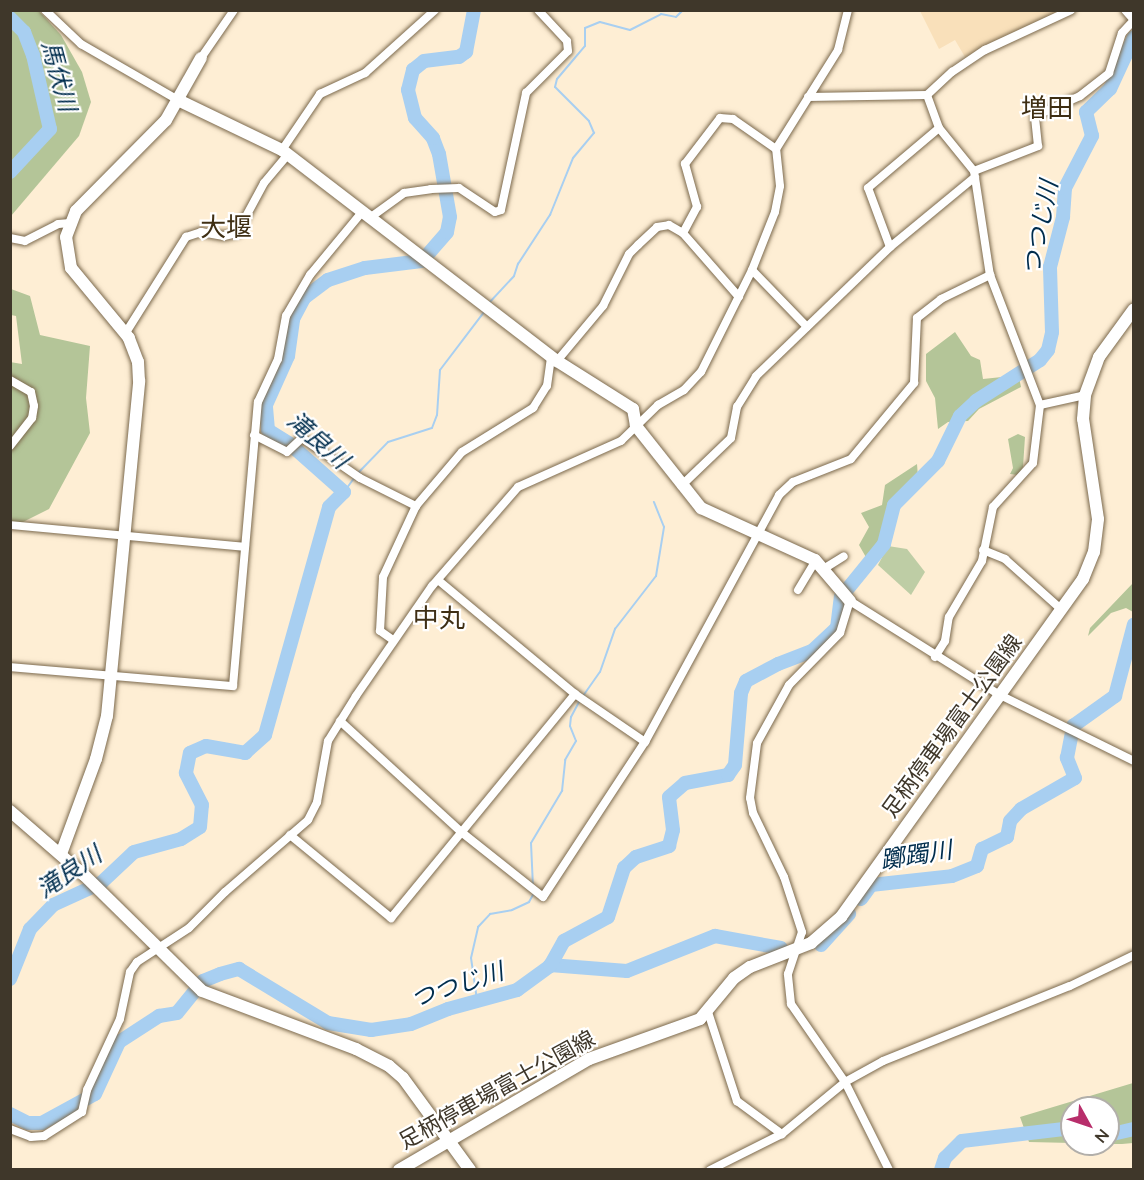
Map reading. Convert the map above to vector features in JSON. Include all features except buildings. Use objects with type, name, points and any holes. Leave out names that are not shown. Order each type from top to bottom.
[{"type":"street","points":[[45,10],[81,44],[178,100],[285,152],[554,359],[633,410],[636,426],[681,486],[701,508],[820,564],[846,596],[935,657],[1000,695],[1134,761]]},
{"type":"street","points":[[61,854],[96,759],[113,676],[139,381],[135,351],[125,334],[70,268],[66,249],[69,223],[85,201],[159,128],[178,100],[212,37],[234,10]]},
{"type":"street","points":[[125,334],[186,237],[201,232],[224,236],[237,233],[264,183],[320,94],[365,73],[435,10]]},
{"type":"street","points":[[10,667],[233,686],[258,402],[278,359],[286,316],[310,275],[367,214],[404,193],[459,188],[495,212],[501,210],[526,93],[569,46],[538,10]]},
{"type":"street","points":[[10,1129],[31,1137],[53,1133],[82,1112],[87,1090],[120,1019],[130,972],[156,948],[189,928],[308,820],[317,802],[328,741],[340,721],[393,640],[438,580],[518,487],[621,441],[701,372],[752,270],[778,202],[776,149],[838,50],[848,10]]},
{"type":"street","points":[[808,98],[927,95],[952,72],[985,50],[1071,10]]},
{"type":"street","points":[[681,486],[731,438],[737,407],[756,376],[890,247],[975,174],[1038,146],[1035,116],[1080,96],[1108,73],[1122,33],[1134,20],[1125,10]]},
{"type":"street","points":[[927,95],[939,128],[975,174],[990,275],[1026,362],[1040,405],[1033,463],[993,507],[976,575],[945,624],[945,641],[935,657]]},
{"type":"street","points":[[683,233],[697,207],[685,164],[720,118],[733,119],[776,149]]},
{"type":"street","points":[[890,247],[868,188],[939,128]]},
{"type":"street","points":[[10,238],[25,241],[58,224],[69,223]]},
{"type":"street","points":[[393,640],[380,631],[383,577],[416,506],[462,452],[533,408],[547,386],[554,359],[603,306],[629,254],[638,245],[657,228],[669,225],[683,233],[739,297]]},
{"type":"street","points":[[752,270],[807,327]]},
{"type":"street","points":[[340,721],[460,831],[543,897],[645,742],[785,488],[851,459],[912,387],[917,318],[941,299],[990,275]]},
{"type":"street","name":"足柄停車場富士公園線","points":[[399,1170],[589,1059],[694,1022],[708,1012],[734,978],[750,967],[797,951],[823,936],[841,917],[1083,579],[1098,538],[1083,419],[1085,395],[1099,357],[1134,309]]},
{"type":"street","points":[[10,380],[31,392],[34,406],[32,417],[10,446]]},
{"type":"street","points":[[1040,405],[1085,395]]},
{"type":"street","points":[[254,435],[287,452],[302,438],[355,475],[416,506]]},
{"type":"street","points":[[10,525],[244,547]]},
{"type":"street","points":[[984,550],[1005,559],[1062,610]]},
{"type":"street","points":[[798,590],[820,564],[844,556]]},
{"type":"street","points":[[438,580],[575,694],[645,742]]},
{"type":"street","points":[[846,596],[840,633],[789,686],[757,743],[750,798],[753,813],[798,914],[802,932],[787,984],[791,1004],[846,1083],[889,1170]]},
{"type":"street","points":[[290,836],[391,918],[460,831],[575,694]]},
{"type":"street","points":[[10,811],[84,875],[202,991],[356,1049],[389,1066],[403,1078],[446,1141],[470,1170]]},
{"type":"street","points":[[710,1170],[782,1134],[846,1083],[883,1061],[1070,986],[1134,955]]},
{"type":"street","points":[[708,1012],[737,1101],[782,1134]]},
{"type":"shaded area","points":[[920,11],[1063,11],[965,57],[955,40],[939,49]]},
{"type":"green space","points":[[11,10],[39,11],[61,35],[82,72],[91,102],[79,136],[11,216]]},
{"type":"green space","points":[[11,289],[30,296],[40,335],[90,346],[86,398],[90,433],[49,509],[11,528],[10,362],[22,364],[16,316],[11,315]]},
{"type":"green space","points":[[955,332],[971,356],[980,360],[983,379],[1002,377],[1017,367],[1021,387],[979,409],[968,421],[948,422],[938,429],[935,398],[926,381],[926,354]]},
{"type":"green space","points":[[1018,434],[1025,437],[1023,467],[1018,475],[1010,474],[1013,468],[1008,439]]},
{"type":"green space","points":[[917,464],[918,477],[892,516],[886,542],[867,559],[859,545],[869,527],[861,513],[882,505],[885,485]]},
{"type":"green space","points":[[888,546],[907,549],[925,572],[911,595],[878,565]]},
{"type":"green space","points":[[1133,583],[1133,612],[1126,608],[1111,613],[1088,636],[1090,628]]},
{"type":"green space","points":[[1133,1083],[1133,1143],[1120,1144],[1120,1096],[1090,1096]]},
{"type":"green space","points":[[1060,1105],[1060,1143],[1029,1142],[1020,1117]]},
{"type":"waterway","name":"滝良川","points":[[10,979],[30,929],[53,905],[101,883],[134,852],[181,839],[200,827],[202,805],[186,773],[190,753],[206,746],[245,753],[265,735],[329,507],[344,492],[290,444],[268,430],[266,405],[288,356],[293,319],[304,298],[328,280],[365,268],[422,261],[447,232],[450,217],[439,154],[433,138],[415,118],[408,90],[413,70],[424,61],[459,57],[466,52],[474,10]]},
{"type":"waterway","points":[[488,304],[514,276],[518,264],[550,215],[573,158],[594,133],[589,121],[555,87],[557,79],[585,46],[585,28],[600,22],[630,30],[661,14],[676,17],[683,10]]},
{"type":"waterway","name":"馬伏川","points":[[10,18],[24,32],[33,55],[50,129],[10,172]]},
{"type":"waterway","name":"つつじ川","points":[[10,1114],[28,1123],[42,1123],[95,1094],[119,1042],[159,1016],[177,1013],[203,981],[220,974],[239,969],[328,1023],[371,1030],[411,1024],[448,1009],[517,990],[550,966],[564,941],[608,917],[624,868],[636,857],[669,846],[673,830],[669,797],[685,783],[728,775],[735,765],[741,693],[746,681],[778,664],[812,651],[837,628],[841,597],[884,544],[894,505],[938,461],[960,416],[976,401],[1040,360],[1048,350],[1052,332],[1050,267],[1063,217],[1065,188],[1092,136],[1086,112],[1110,89],[1134,37]]},
{"type":"waterway","points":[[358,473],[388,442],[432,428],[437,415],[440,370],[484,312]]},
{"type":"waterway","points":[[344,492],[354,478]]},
{"type":"waterway","points":[[583,696],[600,672],[615,629],[656,576],[664,527],[654,502]]},
{"type":"waterway","name":"躑躅川","points":[[861,899],[871,885],[952,876],[977,866],[982,849],[1007,837],[1010,821],[1021,809],[1075,778],[1067,758],[1073,726],[1115,696],[1134,624]]},
{"type":"waterway","points":[[533,887],[531,843],[562,791],[565,760],[576,741],[570,726],[571,717],[580,700]]},
{"type":"waterway","points":[[477,1000],[471,958],[478,927],[490,914],[512,910],[529,902],[534,893]]},
{"type":"waterway","name":"躑躅川","points":[[821,945],[849,914]]},
{"type":"waterway","name":"躑躅川","points":[[550,965],[627,971],[715,936],[781,948]]},
{"type":"waterway","points":[[941,1170],[945,1158],[962,1141],[1060,1129]]},
{"type":"waterway","points":[[1120,1132],[1134,1129]]},
{"type":"district","name":"増田","points":[[1047,108]]},
{"type":"district","name":"大堰","points":[[226,227]]},
{"type":"district","name":"中丸","points":[[439,618]]}]
